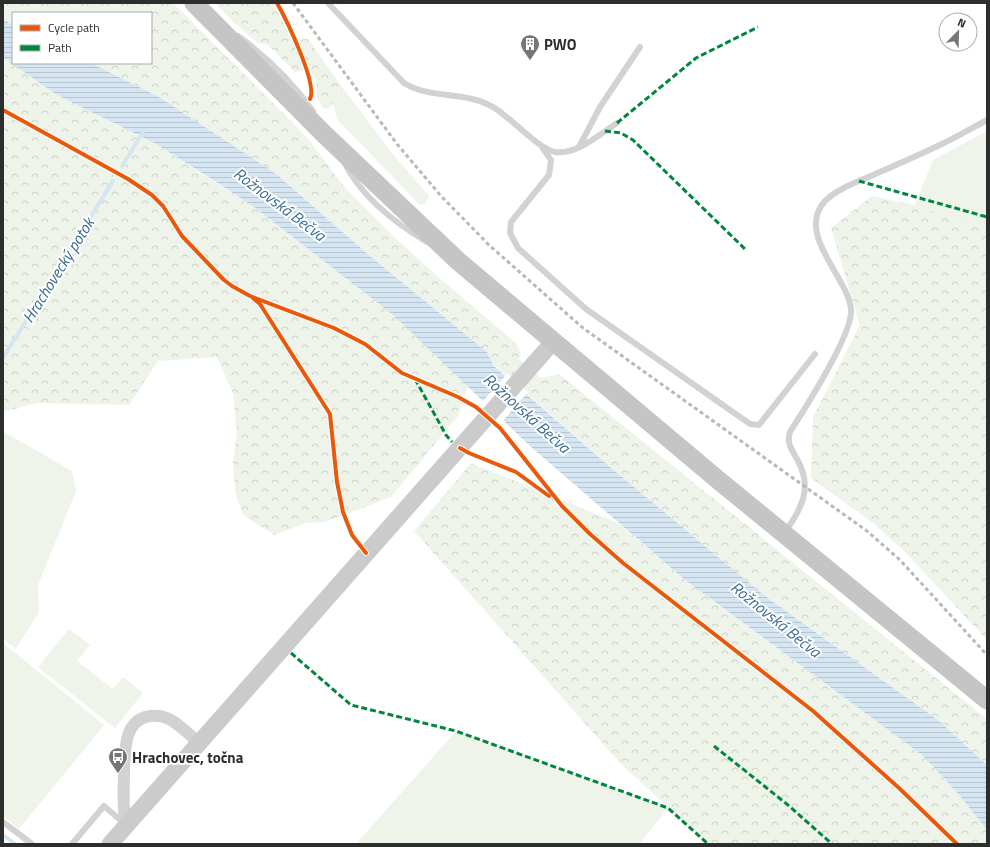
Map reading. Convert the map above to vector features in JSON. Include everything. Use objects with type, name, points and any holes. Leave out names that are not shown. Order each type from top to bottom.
[{"type":"main road","points":[[194,3],[319,130],[458,261],[784,534],[987,700]]},
{"type":"street","points":[[110,844],[554,342]]},
{"type":"street","points":[[126,826],[123,810],[125,750],[128,736],[133,724],[143,717],[156,715],[163,717],[175,722],[199,743]]},
{"type":"lane","points":[[328,3],[404,83],[415,90],[468,97],[492,106],[522,128],[542,147],[551,160],[549,175],[511,222],[510,233],[518,248],[586,309],[750,424],[759,425],[815,354]]},
{"type":"lane","points":[[579,147],[600,107],[640,47]]},
{"type":"lane","points":[[784,534],[799,511],[803,502],[806,486],[804,474],[790,447],[788,439],[790,432],[814,394],[852,317],[848,296],[820,243],[816,222],[819,212],[824,202],[833,195],[859,181],[943,144],[987,120]]},
{"type":"lane","points":[[542,147],[554,152],[566,152],[579,147],[617,123]]},
{"type":"lane","points":[[72,844],[104,806],[126,826]]},
{"type":"lane","points":[[3,822],[32,844]]},
{"type":"green space","points":[[3,3],[173,3],[294,124],[309,140],[346,189],[392,235],[436,275],[516,343],[521,353],[519,359],[541,378],[559,374],[987,719],[987,765],[938,720],[765,596],[610,467],[494,365],[487,352],[370,256],[275,173],[159,97],[93,64],[152,64],[152,12],[12,12],[12,24],[3,20]]},
{"type":"green space","points":[[215,3],[273,3],[292,40],[308,39],[340,84],[337,97],[331,106],[328,109],[323,108],[317,97],[316,80],[311,72],[295,72],[268,45],[258,43],[231,20]]},
{"type":"green space","points":[[3,57],[12,62],[12,64],[15,64],[110,122],[156,144],[254,207],[392,314],[468,386],[458,416],[391,497],[325,522],[306,523],[274,535],[243,515],[235,491],[233,461],[237,433],[233,393],[217,357],[158,361],[129,405],[37,403],[3,412]]},
{"type":"green space","points":[[340,84],[390,151],[429,196],[425,204],[420,205],[337,119],[333,104],[339,93]]},
{"type":"green space","points":[[987,131],[987,229],[915,205],[933,160]]},
{"type":"green space","points":[[872,196],[915,205],[987,229],[987,640],[906,553],[873,523],[811,478],[813,417],[860,325],[831,228]]},
{"type":"green space","points":[[4,432],[72,471],[76,491],[38,585],[39,612],[16,649],[3,639]]},
{"type":"green space","points":[[471,463],[618,523],[684,579],[922,755],[956,791],[987,830],[987,844],[708,844],[621,764],[414,531]]},
{"type":"green space","points":[[69,629],[90,645],[77,661],[113,689],[123,677],[143,693],[115,728],[38,667]]},
{"type":"green space","points":[[3,643],[104,725],[19,829],[3,816]]},
{"type":"green space","points":[[456,731],[668,808],[639,844],[356,844]]},
{"type":"water","points":[[3,20],[12,24],[12,63],[3,57]]},
{"type":"water","name":"Rožnovská Bečva","points":[[13,64],[93,64],[159,97],[275,173],[370,256],[487,352],[494,366],[610,467],[765,596],[938,720],[987,765],[987,830],[956,791],[922,755],[684,579],[531,447],[392,314],[254,207],[210,178],[156,144],[57,95]]},
{"type":"pier","points":[[507,374],[528,392],[502,422],[482,402]]},
{"type":"waterway","name":"Hrachovecký potok","points":[[122,166],[143,132]]},
{"type":"waterway","name":"Hrachovecký potok","points":[[3,358],[113,181]]},
{"type":"waterway","points":[[3,835],[15,844]]},
{"type":"railway","points":[[293,3],[397,144],[441,196],[489,245],[583,328],[867,531],[900,560],[987,655]]},
{"type":"marked path","points":[[617,123],[696,58],[758,27]]},
{"type":"marked path","points":[[605,131],[621,133],[633,140],[746,250]]},
{"type":"marked path","points":[[859,181],[987,217]]},
{"type":"marked path","points":[[415,379],[446,435],[452,442]]},
{"type":"marked path","points":[[291,653],[351,705],[456,731],[668,808],[708,844]]},
{"type":"marked path","points":[[714,746],[788,805],[832,844]]},
{"type":"cycle path","points":[[277,3],[300,51],[309,80],[311,91],[310,99]]},
{"type":"cycle path","points":[[3,110],[128,179],[152,195],[163,206],[182,236],[224,280],[232,286],[250,296],[334,328],[365,344],[402,373],[458,397],[476,407],[500,428],[562,506],[589,533],[623,563],[813,711],[899,788],[957,844]]},
{"type":"cycle path","points":[[253,298],[260,304],[330,414],[337,482],[343,512],[352,535],[366,553]]},
{"type":"cycle path","points":[[460,448],[516,472],[549,496]]},
{"type":"place","name":"PWO","points":[[530,61]]},
{"type":"place","name":"Hrachovec, točna","points":[[118,774]]}]
